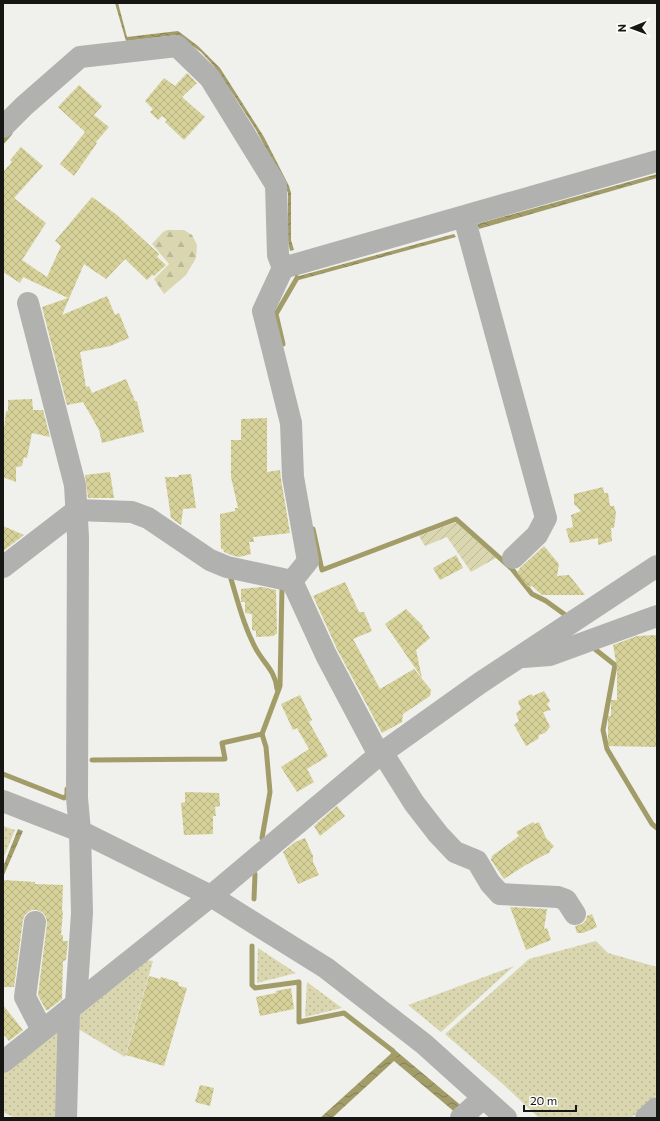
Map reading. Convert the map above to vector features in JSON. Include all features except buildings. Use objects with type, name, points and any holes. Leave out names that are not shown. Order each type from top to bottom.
[{"type":"street","points":[[3,127],[24,106],[80,57],[177,46],[210,78],[276,185],[278,255],[283,268],[263,311],[291,423],[293,477],[308,561],[292,581]]},
{"type":"street","points":[[283,268],[657,161]]},
{"type":"street","points":[[464,217],[546,518],[538,535],[513,558]]},
{"type":"street","points":[[28,303],[75,485],[77,510],[77,798],[80,831],[82,913],[72,1006],[66,1118]]},
{"type":"street","points":[[3,567],[77,510],[132,512],[148,518],[210,560],[227,567],[292,581]]},
{"type":"street","points":[[5,1057],[42,1030],[211,896],[381,753],[480,683],[657,566]]},
{"type":"street","points":[[292,581],[326,655],[381,753],[414,803],[438,834],[455,852],[477,861],[490,883],[500,894],[558,898],[566,900],[575,914]]},
{"type":"street","points":[[520,657],[550,654],[657,616]]},
{"type":"street","points":[[3,801],[80,831],[211,896],[326,968],[424,1044],[506,1118]]},
{"type":"street","points":[[35,922],[26,997],[42,1030]]},
{"type":"street","points":[[461,1118],[483,1098]]},
{"type":"street","points":[[646,1118],[657,1108]]},
{"type":"green space","points":[[167,230],[184,230],[192,235],[197,245],[196,258],[186,275],[164,294],[154,279],[169,264],[152,244],[163,232]]},
{"type":"green space","points":[[456,522],[496,558],[471,572],[447,537],[425,546],[419,536]]},
{"type":"green space","points":[[3,826],[15,830],[3,859]]},
{"type":"green space","points":[[596,941],[608,953],[657,967],[657,1095],[631,1118],[539,1118],[505,1086],[445,1034],[529,959]]},
{"type":"green space","points":[[258,948],[296,973],[257,983]]},
{"type":"green space","points":[[146,960],[153,961],[125,1057],[75,1027],[78,1013]]},
{"type":"green space","points":[[514,966],[441,1032],[408,1005]]},
{"type":"green space","points":[[307,982],[342,1008],[305,1017]]},
{"type":"green space","points":[[64,1023],[59,1118],[15,1118],[3,1112],[3,1073]]},
{"type":"water","points":[[115,3],[118,3],[127,37],[178,31],[198,46],[220,68],[264,137],[289,186],[291,193],[291,240],[294,250],[290,251],[288,241],[288,193],[256,130],[213,65],[201,52],[177,35],[126,41]]},
{"type":"water","points":[[657,174],[657,178],[479,229],[477,224]]},
{"type":"water","points":[[454,234],[456,237],[299,280],[295,278],[295,275],[299,276]]},
{"type":"water","points":[[18,829],[23,831],[3,877],[3,867]]},
{"type":"water","points":[[395,1050],[464,1108],[457,1114],[394,1061],[332,1118],[320,1118]]},
{"type":"waterway","points":[[3,141],[10,133]]},
{"type":"waterway","points":[[283,344],[276,314],[297,278]]},
{"type":"waterway","points":[[313,529],[322,570],[456,519],[512,569],[532,594],[546,601],[568,618]]},
{"type":"waterway","points":[[231,579],[248,632],[256,649],[272,672],[277,689]]},
{"type":"waterway","points":[[262,838],[270,792],[266,747],[262,734],[280,686],[282,587]]},
{"type":"waterway","points":[[591,646],[615,665],[603,730],[607,749],[652,824],[657,828]]},
{"type":"waterway","points":[[92,760],[225,759],[222,743],[262,734]]},
{"type":"waterway","points":[[3,774],[64,798],[67,795],[67,789]]},
{"type":"waterway","points":[[254,899],[255,874]]},
{"type":"waterway","points":[[252,946],[252,985],[255,988],[299,982],[299,1022],[344,1013],[393,1051],[394,1056]]}]
